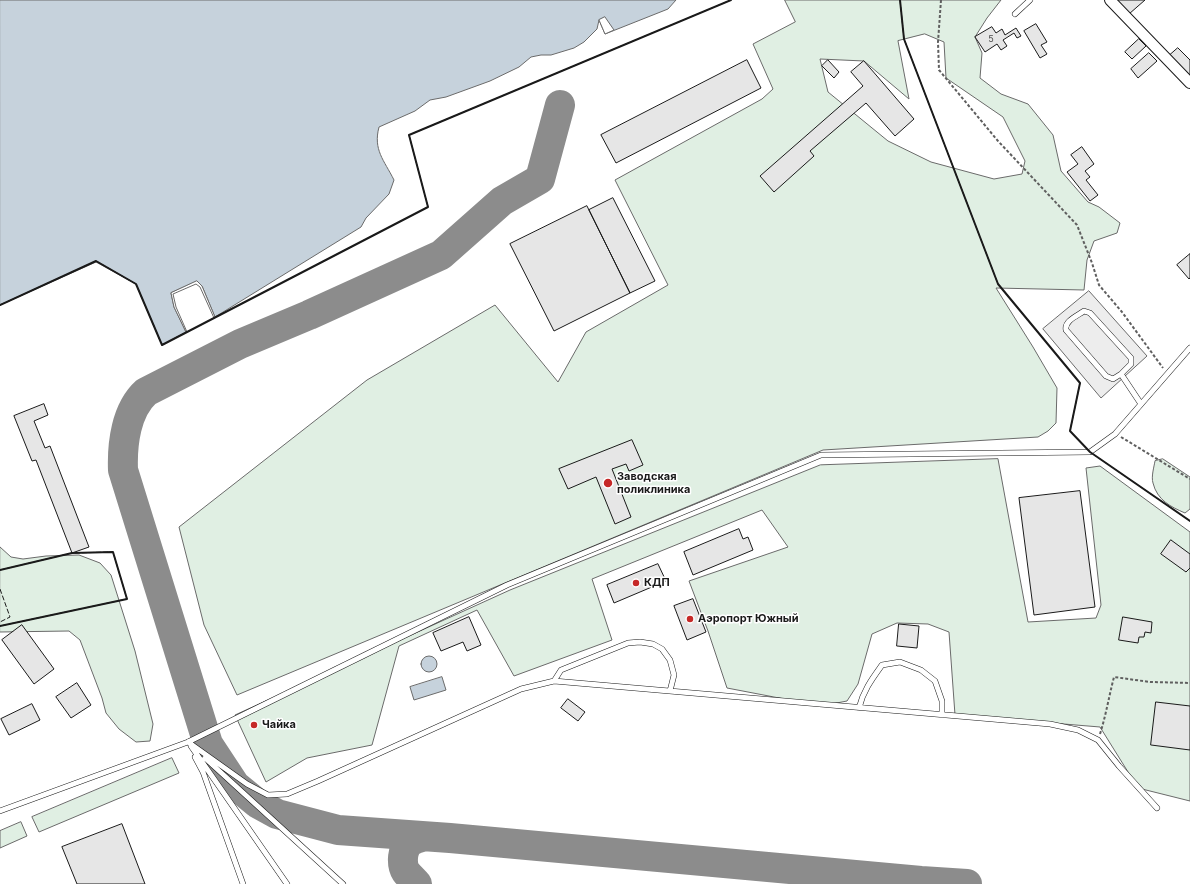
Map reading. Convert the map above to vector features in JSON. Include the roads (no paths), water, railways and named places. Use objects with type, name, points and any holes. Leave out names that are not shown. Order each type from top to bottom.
[{"type":"street","points":[[1110,0],[1190,83]]},
{"type":"lane","points":[[1015,14],[1030,0]]},
{"type":"lane","points":[[1084,311],[1090,313],[1131,358],[1131,364],[1121,374],[1113,379],[1106,376],[1066,330],[1066,324],[1084,311]]},
{"type":"lane","points":[[0,811],[188,742],[507,585],[821,455],[1090,452],[1115,434],[1190,348]]},
{"type":"lane","points":[[1121,374],[1141,404]]},
{"type":"lane","points":[[554,681],[561,670],[628,643],[640,642],[653,644],[662,649],[670,660],[674,675],[670,691]]},
{"type":"lane","points":[[859,708],[861,697],[870,681],[882,666],[900,662],[921,670],[935,681],[942,701],[942,715]]},
{"type":"lane","points":[[188,742],[247,784],[268,795],[287,794],[318,782],[521,689],[554,681],[1050,724],[1078,730],[1098,740],[1157,808]]},
{"type":"lane","points":[[188,742],[203,772],[244,884]]},
{"type":"lane","points":[[188,742],[287,884]]},
{"type":"lane","points":[[188,742],[343,884]]},
{"type":"place","name":"Заводская поликлиника","points":[[608,483]]},
{"type":"place","name":"КДП","points":[[636,583]]},
{"type":"place","name":"Аэропорт Южный","points":[[690,619]]},
{"type":"place","name":"Чайка","points":[[254,725]]}]
